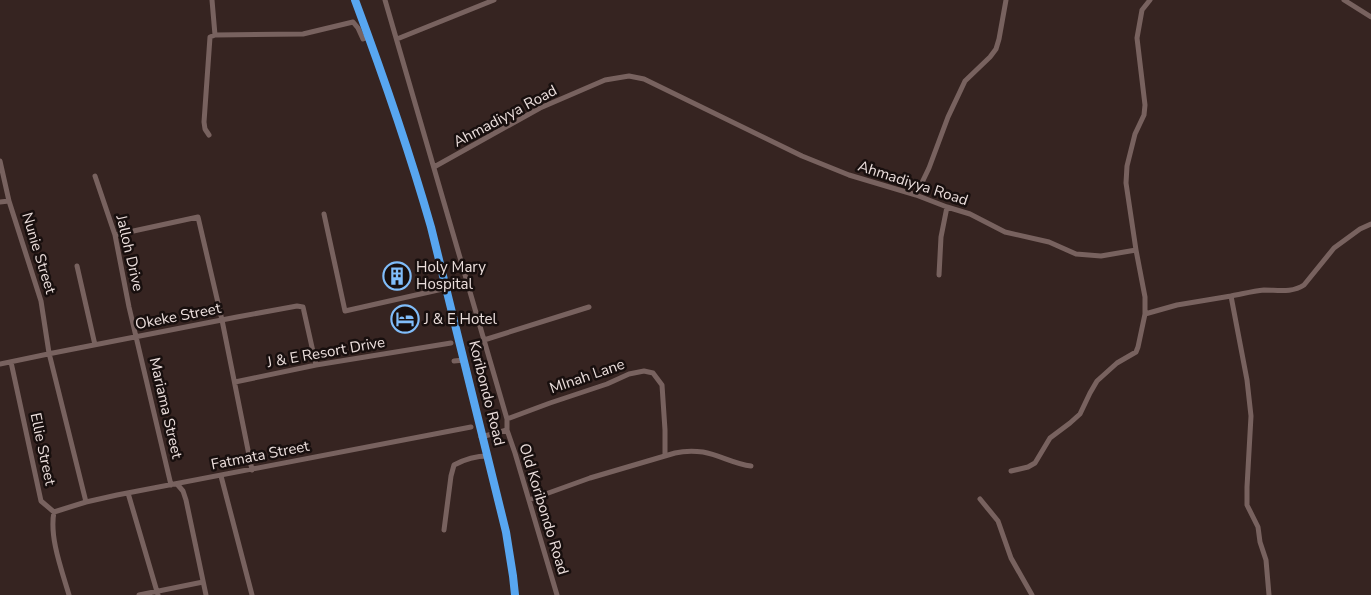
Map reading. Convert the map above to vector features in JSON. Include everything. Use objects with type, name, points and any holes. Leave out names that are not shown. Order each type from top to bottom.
[{"type":"highway","name":"Koribondo Road","points":[[356,0],[419,184],[447,288],[506,532],[515,595]]},
{"type":"street","points":[[212,0],[214,34]]},
{"type":"street","name":"Old Koribondo Road","points":[[385,0],[507,419],[507,430],[557,595]]},
{"type":"street","points":[[397,39],[494,0]]},
{"type":"street","points":[[916,195],[965,81],[996,49],[1006,0]]},
{"type":"street","points":[[1011,471],[1028,467],[1035,463],[1050,438],[1080,414],[1090,393],[1098,382],[1117,363],[1136,352],[1138,347],[1145,314],[1145,296],[1126,183],[1127,166],[1135,134],[1144,115],[1146,105],[1137,38],[1142,10],[1150,0]]},
{"type":"street","points":[[1344,0],[1371,17]]},
{"type":"street","points":[[209,135],[205,129],[204,113],[210,37],[214,34],[303,34],[352,22],[358,28],[363,39],[369,37]]},
{"type":"street","name":"Ahmadiyya Road","points":[[434,167],[540,108],[605,80],[629,76],[644,79],[802,156],[849,175],[916,195],[970,214],[1005,232],[1049,242],[1076,254],[1101,256],[1136,250]]},
{"type":"street","name":"Nunie Street","points":[[0,162],[9,200],[41,301],[50,354],[86,502]]},
{"type":"street","name":"Jalloh Drive","points":[[95,176],[115,235],[137,337]]},
{"type":"street","points":[[0,202],[9,200]]},
{"type":"street","points":[[939,275],[941,237],[947,207]]},
{"type":"street","points":[[324,214],[345,310],[447,288]]},
{"type":"street","points":[[115,235],[198,217],[222,320],[252,470]]},
{"type":"street","points":[[1145,314],[1177,305],[1264,290],[1298,289],[1304,285],[1334,248],[1360,229],[1371,224]]},
{"type":"street","name":"Nunie Street","points":[[77,266],[95,345]]},
{"type":"street","points":[[1231,296],[1247,380],[1251,416],[1247,505],[1258,527],[1260,542],[1266,560],[1269,595]]},
{"type":"street","name":"Okeke Street","points":[[0,364],[222,320],[287,308],[303,307],[316,365]]},
{"type":"street","points":[[484,340],[589,307]]},
{"type":"street","name":"Mariama Street","points":[[137,337],[174,484],[183,491],[186,500],[206,595]]},
{"type":"street","name":"J & E Resort Drive","points":[[235,382],[316,365],[451,343]]},
{"type":"street","points":[[454,361],[464,360]]},
{"type":"street","name":"Ellie Street","points":[[10,362],[41,501],[54,512]]},
{"type":"street","name":"MInah Lane","points":[[507,419],[607,384],[629,374],[644,371],[653,373],[662,385],[666,454]]},
{"type":"street","name":"Fatmata Street","points":[[54,512],[86,502],[128,493],[471,427]]},
{"type":"street","name":"Old Koribondo Road","points":[[482,437],[507,430]]},
{"type":"street","points":[[529,500],[666,454],[686,451],[704,452],[740,465],[751,466]]},
{"type":"street","points":[[444,530],[454,465],[462,460],[488,456]]},
{"type":"street","points":[[221,476],[252,595]]},
{"type":"street","points":[[128,493],[157,593]]},
{"type":"street","points":[[980,499],[998,521],[1011,558],[1032,595]]},
{"type":"street","points":[[54,512],[53,529],[56,550],[69,595]]},
{"type":"street","points":[[140,595],[203,582]]},
{"type":"place","name":"Holy Mary Hospital","points":[[397,276]]},
{"type":"place","name":"J & E Hotel","points":[[405,319]]}]
